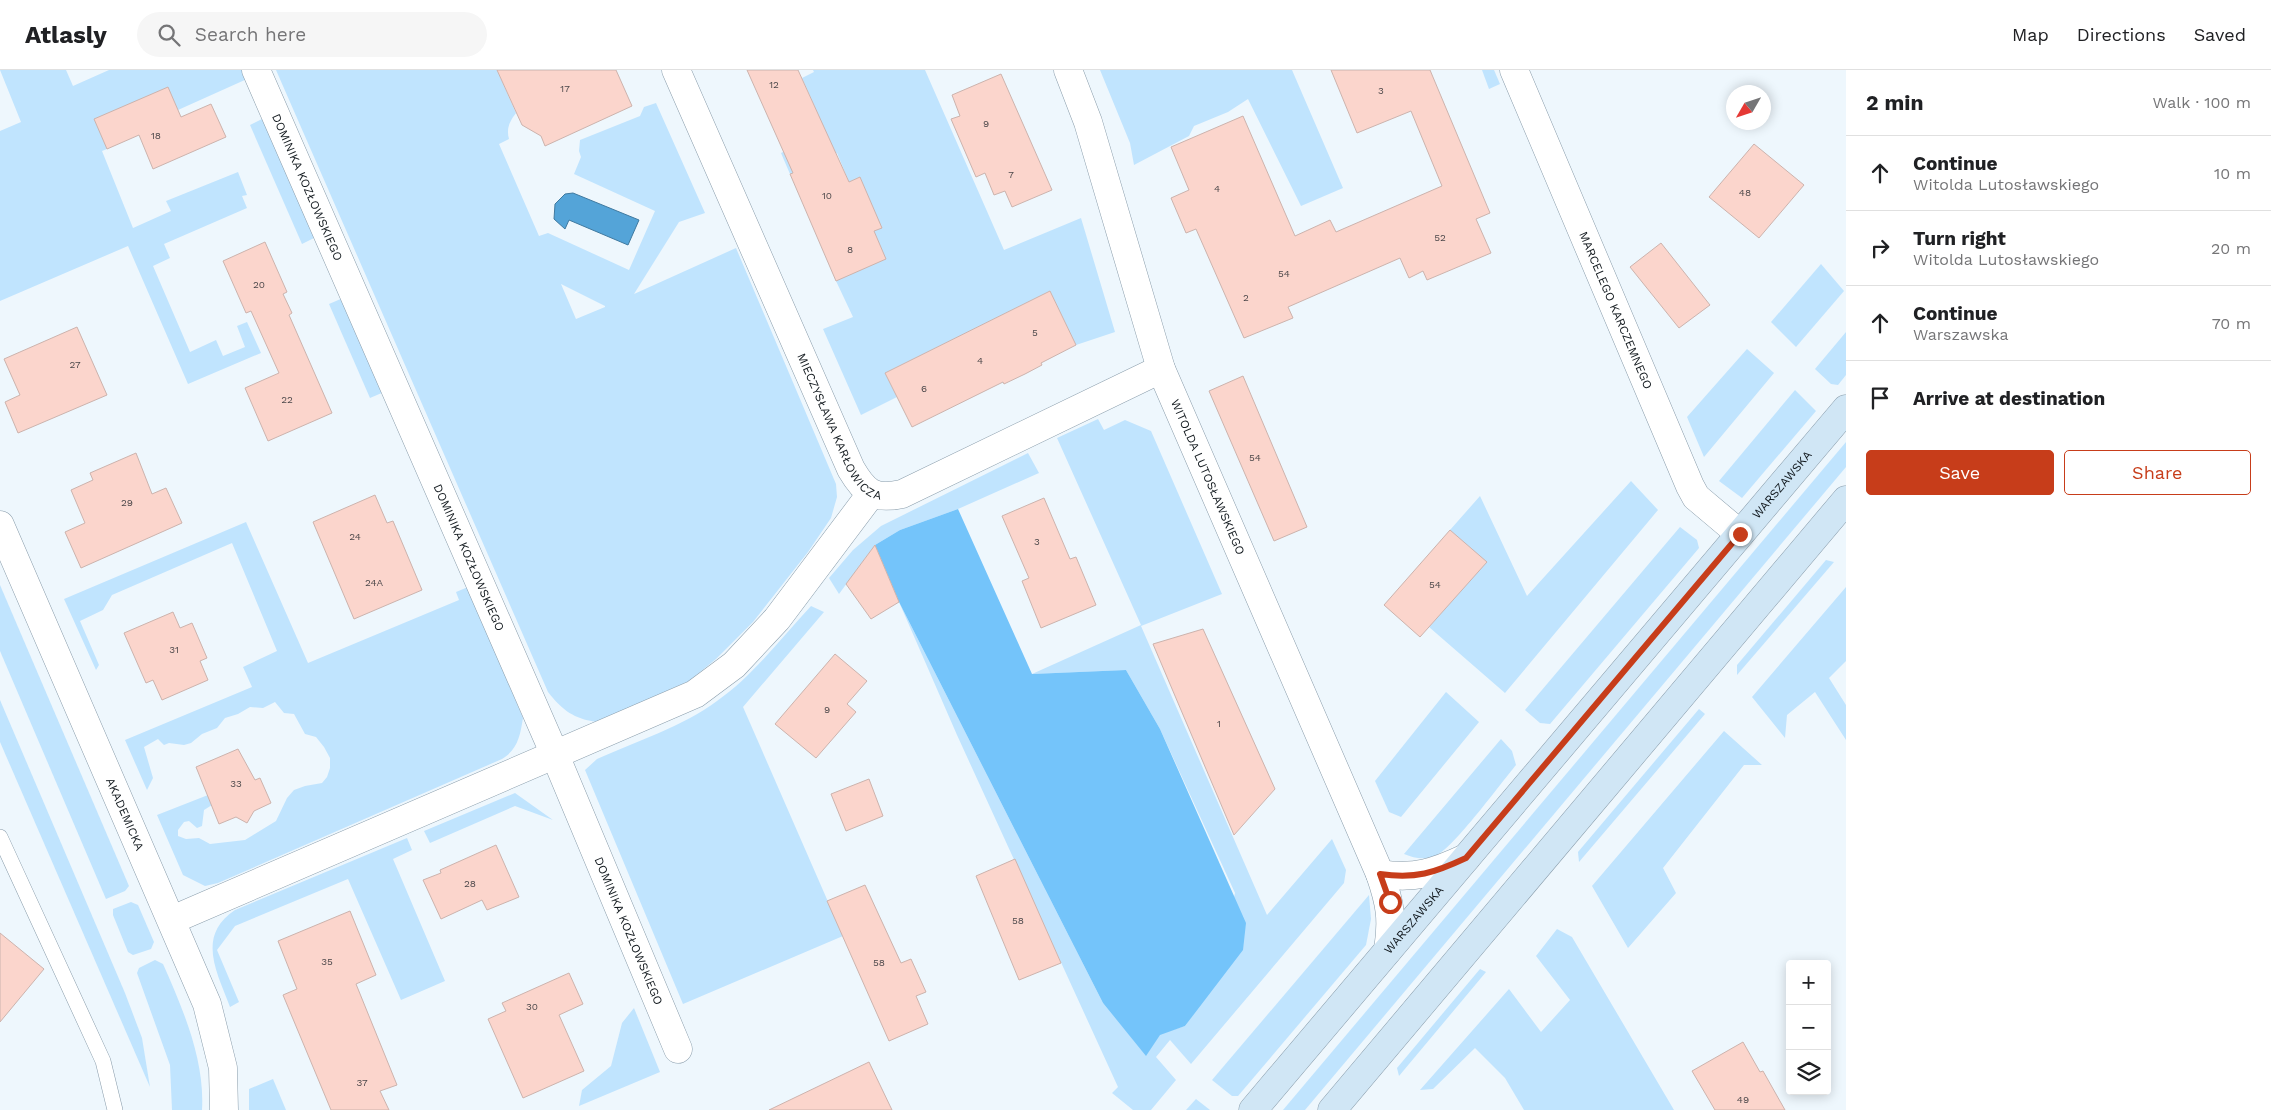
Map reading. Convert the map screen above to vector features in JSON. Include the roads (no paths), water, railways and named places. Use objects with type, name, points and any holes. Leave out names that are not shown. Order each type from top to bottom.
[{"type":"main road","name":"WARSZAWSKA","points":[[1253,1110],[1846,409]]},
{"type":"main road","points":[[1332,1110],[1846,500]]},
{"type":"street","name":"DOMINIKA KOZŁOWSKIEGO","points":[[256,70],[555,755],[678,1049]]},
{"type":"street","name":"MIECZYSŁAWA KARŁOWICZA","points":[[676,70],[851,469],[858,483],[871,494],[887,497],[902,494],[1161,369]]},
{"type":"street","name":"WITOLDA LUTOSŁAWSKIEGO","points":[[1068,70],[1088,122],[1161,369],[1380,874],[1390,902],[1392,925],[1388,950]]},
{"type":"street","name":"MARCELEGO KARCZEMNEGO","points":[[1514,70],[1690,486],[1696,497],[1740,534]]},
{"type":"street","points":[[172,920],[695,694],[734,664],[776,619],[871,494]]},
{"type":"street","name":"AKADEMICKA","points":[[0,525],[207,1004],[217,1035],[223,1068],[224,1110]]},
{"type":"street","points":[[1380,874],[1419,876],[1439,871],[1466,858]]},
{"type":"lane","points":[[0,838],[103,1062],[115,1110]]}]
